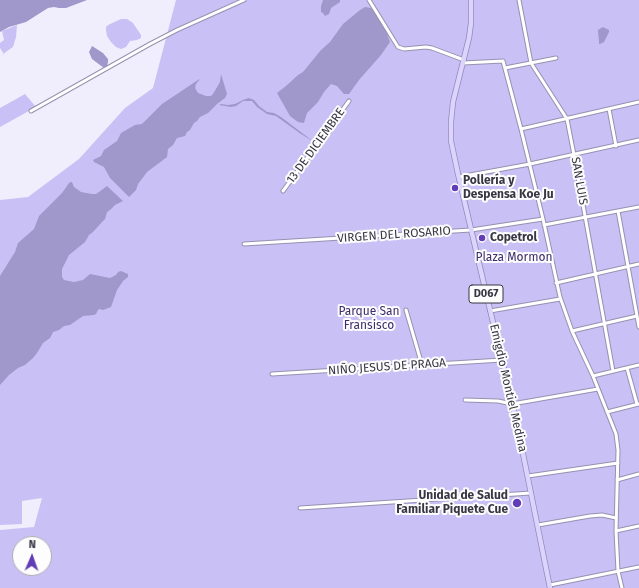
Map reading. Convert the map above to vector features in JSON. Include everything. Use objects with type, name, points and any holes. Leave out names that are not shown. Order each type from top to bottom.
[{"type":"main road","name":"Emigdio Montiel Medina","points":[[471,0],[470,38],[453,102],[451,143],[512,404],[550,586]]},
{"type":"street","points":[[31,112],[148,44],[244,0]]},
{"type":"street","points":[[369,0],[398,47],[404,49],[432,48],[464,61],[503,61],[530,164],[560,299],[572,331],[593,376],[618,441],[616,531],[618,572],[622,588]]},
{"type":"street","name":"SAN LUIS","points":[[519,0],[531,63],[567,119],[612,371]]},
{"type":"street","points":[[506,68],[556,58]]},
{"type":"street","name":"13 DE DICIEMBRE","points":[[283,191],[349,101]]},
{"type":"street","points":[[521,129],[639,102]]},
{"type":"street","points":[[609,109],[616,146]]},
{"type":"street","points":[[459,177],[574,155],[639,140]]},
{"type":"street","points":[[544,225],[639,207]]},
{"type":"street","points":[[618,211],[639,327]]},
{"type":"street","name":"VIRGEN DEL ROSARIO","points":[[244,244],[471,230],[543,219]]},
{"type":"street","points":[[556,283],[639,264]]},
{"type":"street","points":[[490,311],[560,299]]},
{"type":"street","points":[[406,310],[422,365]]},
{"type":"street","points":[[572,331],[638,316]]},
{"type":"street","name":"NIÑO JESUS DE PRAGA","points":[[272,374],[502,360]]},
{"type":"street","points":[[593,376],[639,365]]},
{"type":"street","points":[[607,412],[638,404],[627,368]]},
{"type":"street","points":[[465,400],[498,401],[512,404],[598,389]]},
{"type":"street","points":[[528,476],[618,462]]},
{"type":"street","points":[[617,480],[639,474]]},
{"type":"street","points":[[300,508],[531,493]]},
{"type":"street","points":[[538,525],[590,516],[602,515],[616,518]]},
{"type":"street","points":[[616,531],[639,526]]},
{"type":"street","points":[[550,586],[639,567]]},
{"type":"green space","name":"Parque San Fransisco","points":[[176,0],[639,0],[639,588],[0,588],[0,530],[34,527],[42,498],[22,501],[22,524],[0,525],[0,200],[28,197],[79,159],[125,108],[153,88]]},
{"type":"green space","points":[[121,19],[127,19],[133,23],[141,35],[141,38],[130,41],[126,47],[121,49],[116,47],[111,42],[107,36],[106,27]]},
{"type":"green space","points":[[17,25],[13,47],[4,54],[0,48],[0,43],[4,40],[2,31]]},
{"type":"green space","points":[[25,94],[36,107],[0,127],[0,108]]},
{"type":"shaded area","points":[[0,0],[87,0],[66,8],[48,8],[26,22],[9,27],[0,32]]},
{"type":"shaded area","points":[[323,0],[340,0],[340,2],[331,8],[329,14],[325,16],[321,12]]},
{"type":"shaded area","points":[[365,7],[371,8],[376,12],[390,42],[349,94],[344,94],[337,86],[331,84],[318,102],[307,113],[304,123],[298,122],[290,116],[277,93],[303,72],[321,50],[330,42],[343,24]]},
{"type":"shaded area","points":[[603,27],[609,30],[609,32],[604,42],[599,44],[598,30]]},
{"type":"shaded area","points":[[92,46],[103,53],[108,59],[107,67],[104,68],[92,59],[89,52]]},
{"type":"shaded area","points":[[221,74],[227,94],[225,98],[208,113],[200,117],[185,136],[177,138],[173,145],[168,149],[167,157],[147,172],[138,184],[136,190],[129,197],[110,178],[104,167],[94,162],[93,160],[101,156],[104,150],[117,141],[121,133],[135,125],[142,124],[162,104],[198,80],[200,79],[195,88],[198,93],[211,96],[220,82]]},
{"type":"shaded area","points":[[249,98],[254,100],[267,112],[274,113],[281,117],[314,142],[276,116],[267,114],[257,107],[252,101],[243,101],[236,106],[231,107],[219,105],[235,104]]},
{"type":"shaded area","points":[[71,182],[74,187],[81,192],[92,194],[96,194],[107,186],[123,201],[115,205],[107,212],[105,219],[89,235],[85,242],[69,255],[62,269],[62,277],[64,280],[74,282],[83,280],[90,274],[110,278],[121,271],[128,274],[128,277],[123,281],[117,290],[111,307],[103,310],[99,309],[94,315],[83,316],[70,325],[64,326],[53,332],[50,338],[43,343],[33,358],[9,375],[0,385],[0,276],[15,252],[18,243],[34,229],[39,216]]},
{"type":"place","name":"Pollería y Despensa Koe Ju","points":[[455,188]]},
{"type":"place","name":"Copetrol","points":[[482,238]]},
{"type":"place","name":"Unidad de Salud Familiar Piquete Cue","points":[[517,503]]},
{"type":"park label","name":"Plaza Mormon","points":[[514,258]]}]
